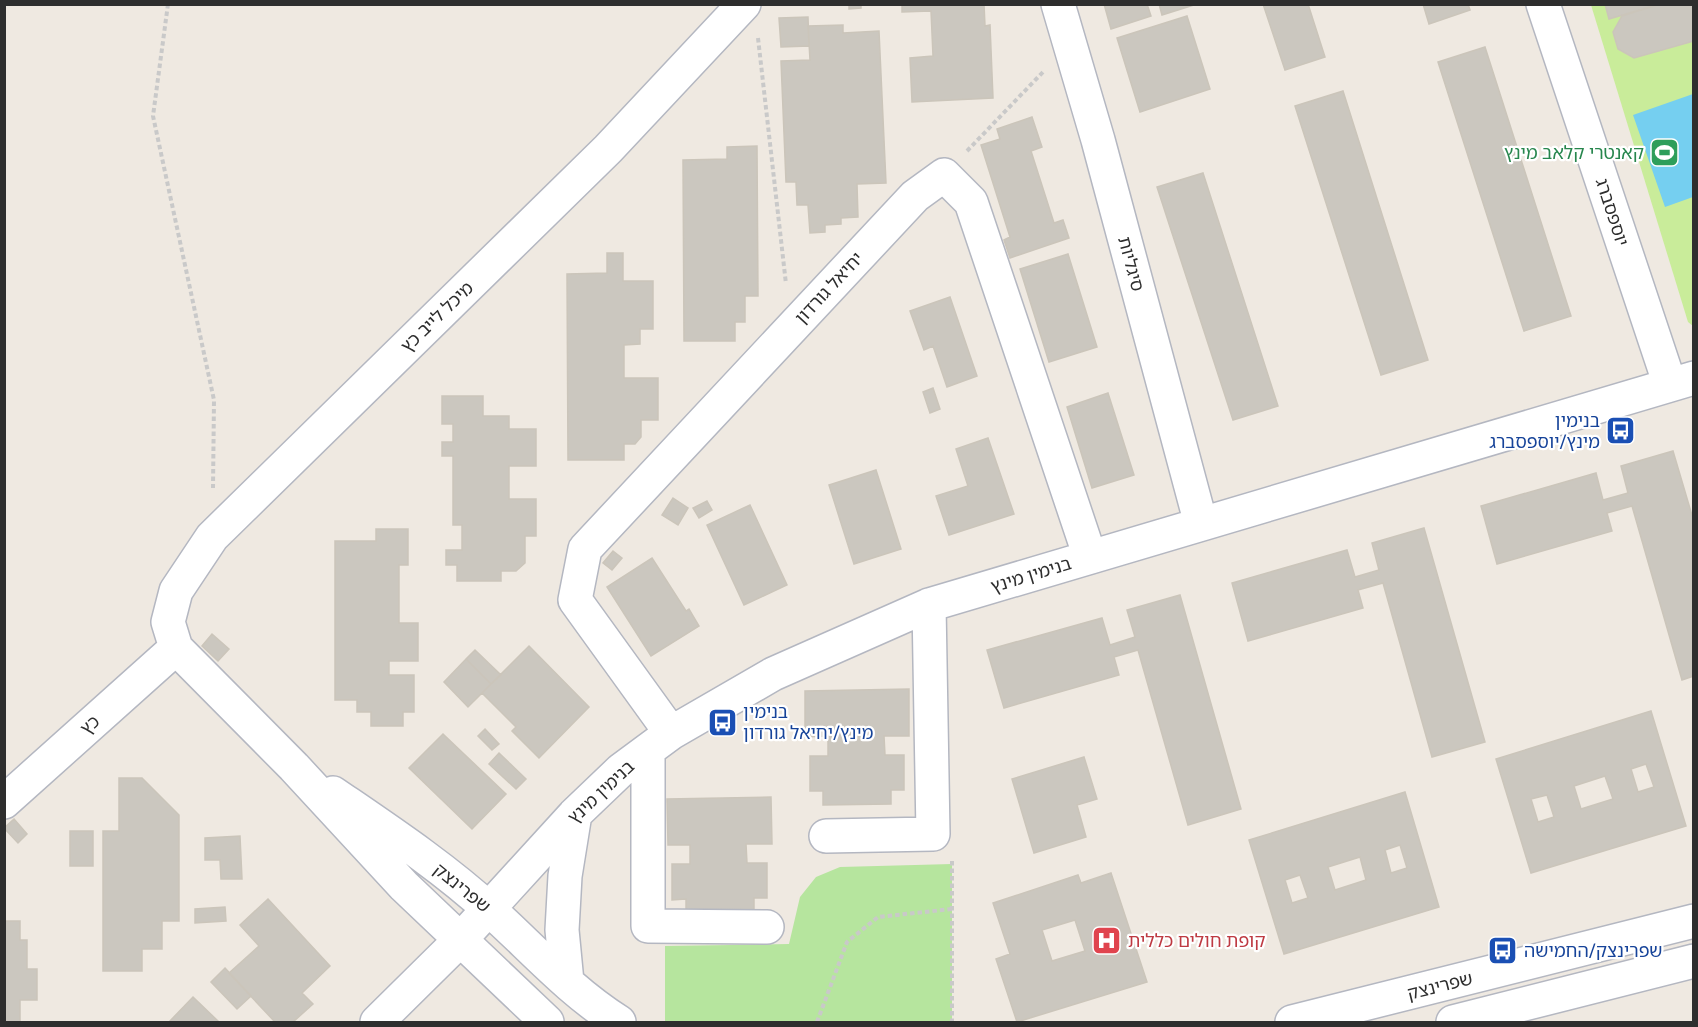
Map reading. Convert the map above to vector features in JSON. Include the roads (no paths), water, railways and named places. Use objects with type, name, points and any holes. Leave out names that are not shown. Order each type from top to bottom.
[{"type":"street","name":"סיגליות","points":[[1058,4],[1201,524]]},
{"type":"street","name":"יוספסברג","points":[[1543,4],[1682,382]]},
{"type":"street","name":"מיכל לייב כץ","points":[[176,648],[168,622],[176,591],[212,537],[608,149],[751,16]]},
{"type":"street","name":"יחיאל גורדון","points":[[660,742],[575,600],[585,549],[915,196],[944,175],[971,202],[1090,557]]},
{"type":"street","name":"בנימין מינץ","points":[[377,1023],[460,940],[575,814],[621,770],[660,742],[773,674],[929,605],[1682,382]]},
{"type":"street","points":[[826,836],[933,834],[929,605]]},
{"type":"street","name":"שפרינצק","points":[[176,648],[294,767],[354,834],[547,1023]]},
{"type":"street","name":"כץ","points":[[4,802],[176,648]]},
{"type":"street","points":[[660,742],[648,926],[767,927]]},
{"type":"street","name":"שפרינצק","points":[[294,767],[398,837],[489,909],[567,982],[598,1009],[619,1023]]},
{"type":"street","points":[[567,982],[562,930],[565,876],[575,814]]},
{"type":"street","name":"שפרינצק","points":[[1292,1023],[1694,921]]},
{"type":"street","points":[[1455,982],[1462,1021],[1694,961]]},
{"type":"water","points":[[1693,94],[1693,197],[1665,207],[1633,115]]},
{"type":"place","name":"קאנטרי קלאב מינץ","points":[[1665,153]]},
{"type":"place","name":"בנימין מינץ/יוספסברג","points":[[1621,431]]},
{"type":"place","name":"בנימין מינץ/יחיאל גורדון","points":[[722,722]]},
{"type":"place","name":"קופת חולים כללית","points":[[1107,941]]},
{"type":"place","name":"שפרינצק/החמישה","points":[[1503,951]]}]
